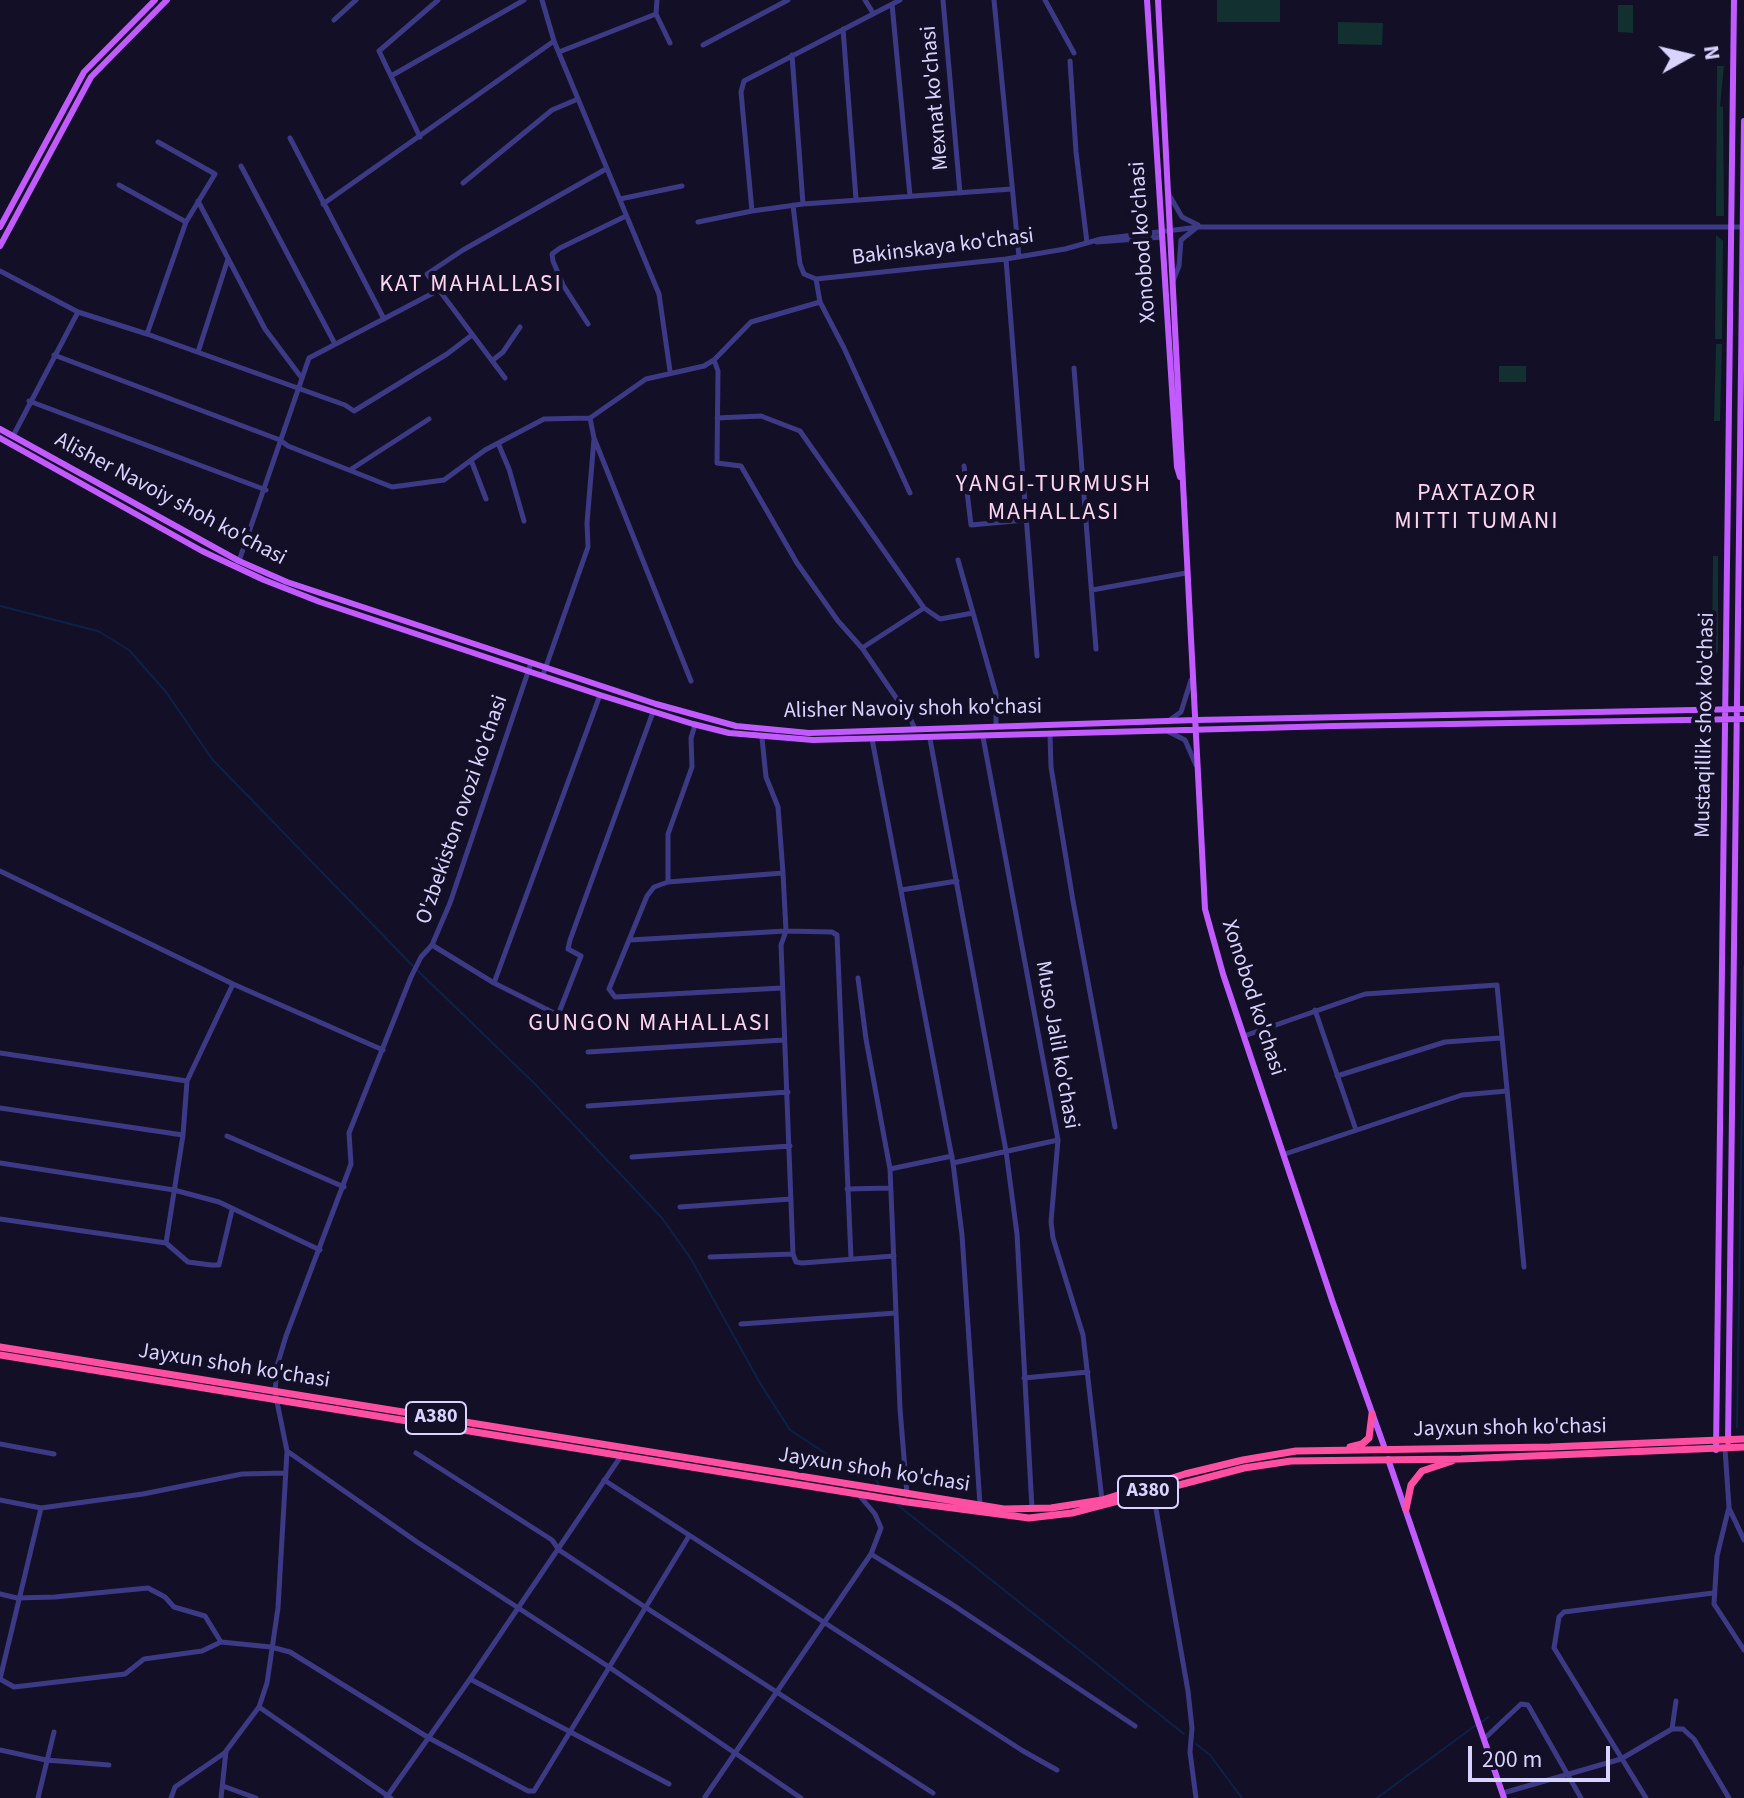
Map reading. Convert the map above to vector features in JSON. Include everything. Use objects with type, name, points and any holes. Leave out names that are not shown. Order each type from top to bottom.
[{"type":"highway","name":"Jayxun shoh ko'chasi","points":[[0,1347],[621,1456],[858,1494],[1032,1510],[1102,1500],[1243,1460],[1296,1451],[1744,1447]]},
{"type":"highway","name":"Jayxun shoh ko'chasi","points":[[0,1355],[872,1488],[907,1498],[1029,1518],[1072,1513],[1244,1468],[1291,1461],[1461,1459],[1716,1446]]},
{"type":"highway","points":[[1327,1450],[1362,1444],[1369,1438],[1372,1414]]},
{"type":"highway","name":"Jayxun shoh ko'chasi","points":[[1727,1447],[1744,1439]]},
{"type":"highway","points":[[1406,1509],[1411,1485],[1422,1471],[1461,1459]]},
{"type":"main road","points":[[0,227],[84,72],[155,0]]},
{"type":"main road","points":[[0,246],[91,77],[167,0]]},
{"type":"main road","name":"Xonobod ko'chasi","points":[[1147,0],[1166,233],[1177,467],[1181,481]]},
{"type":"main road","name":"Xonobod ko'chasi","points":[[1158,0],[1167,190],[1166,233],[1172,282],[1183,466],[1181,481],[1205,909],[1244,1036],[1385,1449]]},
{"type":"main road","name":"Mustaqillik shox ko'chasi","points":[[1716,1446],[1734,0]]},
{"type":"main road","name":"Mustaqillik shox ko'chasi","points":[[1727,1447],[1733,952],[1741,719],[1744,121]]},
{"type":"main road","name":"Alisher Navoiy shoh ko'chasi","points":[[0,429],[239,561],[320,594],[544,671],[736,726],[809,733],[1196,720],[1741,719]]},
{"type":"main road","name":"Alisher Navoiy shoh ko'chasi","points":[[0,438],[202,551],[264,580],[320,602],[530,666]]},
{"type":"main road","name":"Alisher Navoiy shoh ko'chasi","points":[[544,671],[600,695],[695,725],[762,738],[813,740],[1050,735],[1555,713],[1741,709]]},
{"type":"main road","points":[[1722,952],[1733,952]]},
{"type":"main road","points":[[1388,1459],[1503,1796]]},
{"type":"street","points":[[334,20],[356,0]]},
{"type":"street","points":[[420,137],[379,51],[438,0]]},
{"type":"street","points":[[391,76],[524,0]]},
{"type":"street","points":[[542,0],[554,41],[659,294],[670,371]]},
{"type":"street","points":[[657,0],[656,14],[670,43]]},
{"type":"street","points":[[703,45],[788,0]]},
{"type":"street","points":[[865,0],[873,13]]},
{"type":"street","points":[[752,211],[741,92],[744,81],[900,0]]},
{"type":"street","name":"Mexnat ko'chasi","points":[[943,0],[960,193]]},
{"type":"street","points":[[994,0],[1019,257]]},
{"type":"street","points":[[1045,0],[1074,53]]},
{"type":"street","points":[[892,4],[910,196]]},
{"type":"street","points":[[559,52],[656,14]]},
{"type":"street","points":[[843,29],[856,200]]},
{"type":"street","points":[[323,204],[554,41]]},
{"type":"street","points":[[792,55],[803,204]]},
{"type":"street","points":[[1070,61],[1076,152],[1087,243]]},
{"type":"street","points":[[463,183],[552,110],[578,99]]},
{"type":"street","points":[[290,138],[384,319]]},
{"type":"street","points":[[147,334],[186,222],[215,174],[158,142]]},
{"type":"street","points":[[241,166],[335,344]]},
{"type":"street","points":[[505,378],[427,274],[463,250],[606,169]]},
{"type":"street","points":[[119,185],[186,222]]},
{"type":"street","points":[[620,199],[682,186]]},
{"type":"street","points":[[698,222],[793,205],[1012,189]]},
{"type":"street","points":[[1167,190],[1182,217],[1201,227]]},
{"type":"street","points":[[198,201],[265,329],[301,377]]},
{"type":"street","points":[[793,205],[804,274],[816,279],[820,302],[910,493]]},
{"type":"street","points":[[588,324],[563,285],[552,254],[626,216]]},
{"type":"street","points":[[1172,282],[1179,266],[1181,240],[1188,232],[1201,227]]},
{"type":"street","name":"Bakinskaya ko'chasi","points":[[816,279],[1006,259],[1101,239],[1201,227],[1743,227]]},
{"type":"street","points":[[198,352],[228,259]]},
{"type":"street","points":[[1006,259],[1037,656]]},
{"type":"street","points":[[0,271],[78,312],[198,352],[345,405],[351,410],[359,410],[472,335]]},
{"type":"street","points":[[239,561],[309,358],[437,291]]},
{"type":"street","points":[[54,355],[280,440],[288,446],[392,487],[444,480],[498,443],[544,419],[590,418],[646,379],[670,371],[704,366],[714,360],[751,322],[820,302]]},
{"type":"street","points":[[13,436],[78,312]]},
{"type":"street","points":[[493,360],[503,352],[520,327]]},
{"type":"street","points":[[714,360],[718,371],[717,463],[741,466],[797,563],[838,621],[862,648],[915,729]]},
{"type":"street","points":[[1074,368],[1096,649]]},
{"type":"street","points":[[29,401],[266,490]]},
{"type":"street","points":[[717,418],[761,416],[800,431],[924,608],[940,619],[973,613]]},
{"type":"street","points":[[590,418],[594,438],[691,681]]},
{"type":"street","points":[[349,470],[429,419]]},
{"type":"street","points":[[544,671],[588,547],[594,438]]},
{"type":"street","points":[[498,443],[524,521]]},
{"type":"street","points":[[471,460],[486,499]]},
{"type":"street","points":[[964,466],[971,525],[1025,520]]},
{"type":"street","points":[[958,560],[996,694],[996,727]]},
{"type":"street","points":[[1092,590],[1186,573]]},
{"type":"street","points":[[862,648],[924,608]]},
{"type":"street","name":"O'zbekiston ovozi ko'chasi","points":[[259,1707],[267,1683],[278,1608],[287,1451],[276,1396],[277,1366],[344,1187],[351,1164],[349,1133],[411,977],[421,957],[432,945],[450,903],[530,666]]},
{"type":"street","points":[[1165,722],[1181,712],[1193,675]]},
{"type":"street","points":[[494,983],[600,695]]},
{"type":"street","points":[[432,945],[494,983],[558,1015],[581,956],[568,949],[570,940],[653,712]]},
{"type":"street","points":[[1555,713],[1556,721]]},
{"type":"street","points":[[668,882],[668,834],[692,767],[691,738],[695,725]]},
{"type":"street","points":[[944,729],[944,738]]},
{"type":"street","points":[[1164,731],[1185,740],[1198,770]]},
{"type":"street","points":[[1050,735],[1051,767],[1073,901],[1115,1127]]},
{"type":"street","name":"Muso Jalil ko'chasi","points":[[983,737],[1058,1140],[1051,1222],[1053,1238],[1079,1317],[1102,1500]]},
{"type":"street","points":[[762,738],[766,777],[778,807],[783,873],[786,931],[781,945],[782,988],[793,1254],[796,1262],[802,1263],[894,1256]]},
{"type":"street","points":[[872,739],[953,1160],[962,1235],[980,1506]]},
{"type":"street","points":[[930,739],[1006,1151],[1017,1234],[1032,1510]]},
{"type":"street","points":[[0,871],[233,984],[383,1050]]},
{"type":"street","points":[[782,988],[615,997],[609,989],[647,896],[654,887],[668,882],[783,873]]},
{"type":"street","points":[[901,890],[957,881]]},
{"type":"street","points":[[630,940],[786,931],[832,932],[837,935],[851,1258]]},
{"type":"street","points":[[858,978],[890,1169],[907,1498]]},
{"type":"street","points":[[166,1243],[183,1135],[187,1081],[233,984]]},
{"type":"street","points":[[1244,1036],[1365,994],[1497,985],[1524,1267]]},
{"type":"street","points":[[1315,1010],[1356,1130]]},
{"type":"street","points":[[1337,1076],[1445,1042],[1500,1038]]},
{"type":"street","points":[[588,1052],[784,1040]]},
{"type":"street","points":[[0,1053],[187,1081]]},
{"type":"street","points":[[1285,1154],[1462,1095],[1507,1091]]},
{"type":"street","points":[[588,1106],[788,1092]]},
{"type":"street","points":[[0,1108],[183,1135]]},
{"type":"street","points":[[227,1136],[344,1187]]},
{"type":"street","points":[[890,1169],[1058,1140]]},
{"type":"street","points":[[632,1157],[790,1146]]},
{"type":"street","points":[[0,1163],[174,1190],[219,1202],[320,1250]]},
{"type":"street","points":[[847,1189],[889,1188]]},
{"type":"street","points":[[680,1207],[791,1199]]},
{"type":"street","points":[[0,1219],[166,1243],[188,1262],[219,1265],[232,1210]]},
{"type":"street","points":[[710,1257],[793,1254]]},
{"type":"street","points":[[741,1324],[896,1313]]},
{"type":"street","points":[[1024,1378],[1088,1372]]},
{"type":"street","points":[[0,1444],[54,1454]]},
{"type":"street","points":[[1727,1447],[1729,1507],[1717,1556],[1713,1593],[1714,1604],[1744,1650]]},
{"type":"street","name":"Xonobod ko'chasi","points":[[1385,1449],[1388,1459]]},
{"type":"street","points":[[287,1451],[801,1798]]},
{"type":"street","points":[[416,1453],[552,1540],[559,1550],[645,1607],[933,1793]]},
{"type":"street","points":[[171,1798],[175,1787],[226,1751],[259,1707],[388,1797],[621,1456]]},
{"type":"street","points":[[0,1500],[41,1508],[143,1494],[242,1474],[285,1473]]},
{"type":"street","points":[[604,1480],[1057,1770]]},
{"type":"street","points":[[1153,1491],[1188,1691],[1192,1728],[1190,1752],[1196,1798]]},
{"type":"street","points":[[705,1797],[871,1554],[881,1528],[875,1514],[858,1494]]},
{"type":"street","points":[[1729,1507],[1744,1540]]},
{"type":"street","points":[[41,1508],[17,1598],[0,1680],[14,1687],[125,1674],[144,1659],[202,1651],[221,1642],[271,1647],[290,1652],[429,1738],[528,1791],[534,1791],[689,1536]]},
{"type":"street","points":[[871,1554],[1135,1726]]},
{"type":"street","points":[[0,1594],[17,1598],[55,1597],[148,1588],[165,1597],[174,1607],[205,1616],[221,1642]]},
{"type":"street","points":[[1646,1798],[1554,1648],[1559,1617],[1564,1612],[1713,1593]]},
{"type":"street","points":[[470,1679],[669,1784]]},
{"type":"street","points":[[1672,1729],[1676,1701]]},
{"type":"street","points":[[1484,1739],[1524,1703],[1581,1798]]},
{"type":"street","points":[[1503,1796],[1621,1759],[1672,1729],[1683,1729],[1690,1733],[1729,1798]]},
{"type":"street","points":[[38,1798],[54,1732]]},
{"type":"street","points":[[0,1750],[46,1760],[109,1765]]},
{"type":"street","points":[[221,1798],[226,1751]]},
{"type":"street","points":[[223,1786],[256,1798]]},
{"type":"green space","points":[[1217,0],[1280,0],[1280,22],[1217,22]]},
{"type":"green space","points":[[1618,5],[1633,5],[1633,33],[1618,32]]},
{"type":"green space","points":[[1338,22],[1383,23],[1382,45],[1338,44]]},
{"type":"green space","points":[[1717,66],[1724,66],[1720,106],[1723,107],[1724,216],[1716,216]]},
{"type":"green space","points":[[1716,235],[1723,241],[1722,339],[1715,339]]},
{"type":"green space","points":[[1716,344],[1722,344],[1720,421],[1714,421]]},
{"type":"green space","points":[[1499,366],[1526,366],[1526,382],[1499,382]]},
{"type":"green space","points":[[1713,556],[1718,556],[1716,656],[1712,656]]},
{"type":"waterway","points":[[0,606],[98,631],[129,650],[166,692],[212,759],[413,966]]},
{"type":"waterway","points":[[1737,1427],[1744,966]]},
{"type":"waterway","points":[[417,970],[535,1084],[662,1218],[691,1259],[760,1383],[790,1430],[857,1474],[876,1480],[879,1485]]},
{"type":"waterway","points":[[894,1502],[1184,1734]]},
{"type":"waterway","points":[[1482,1722],[1488,1717]]},
{"type":"waterway","points":[[1377,1798],[1476,1725]]},
{"type":"waterway","points":[[1196,1744],[1210,1755],[1242,1798]]},
{"type":"district","name":"KAT MAHALLASI","points":[[471,286]]},
{"type":"district","name":"YANGI-TURMUSH MAHALLASI","points":[[1054,500]]},
{"type":"district","name":"PAXTAZOR MITTI TUMANI","points":[[1477,509]]},
{"type":"district","name":"GUNGON MAHALLASI","points":[[650,1025]]}]
